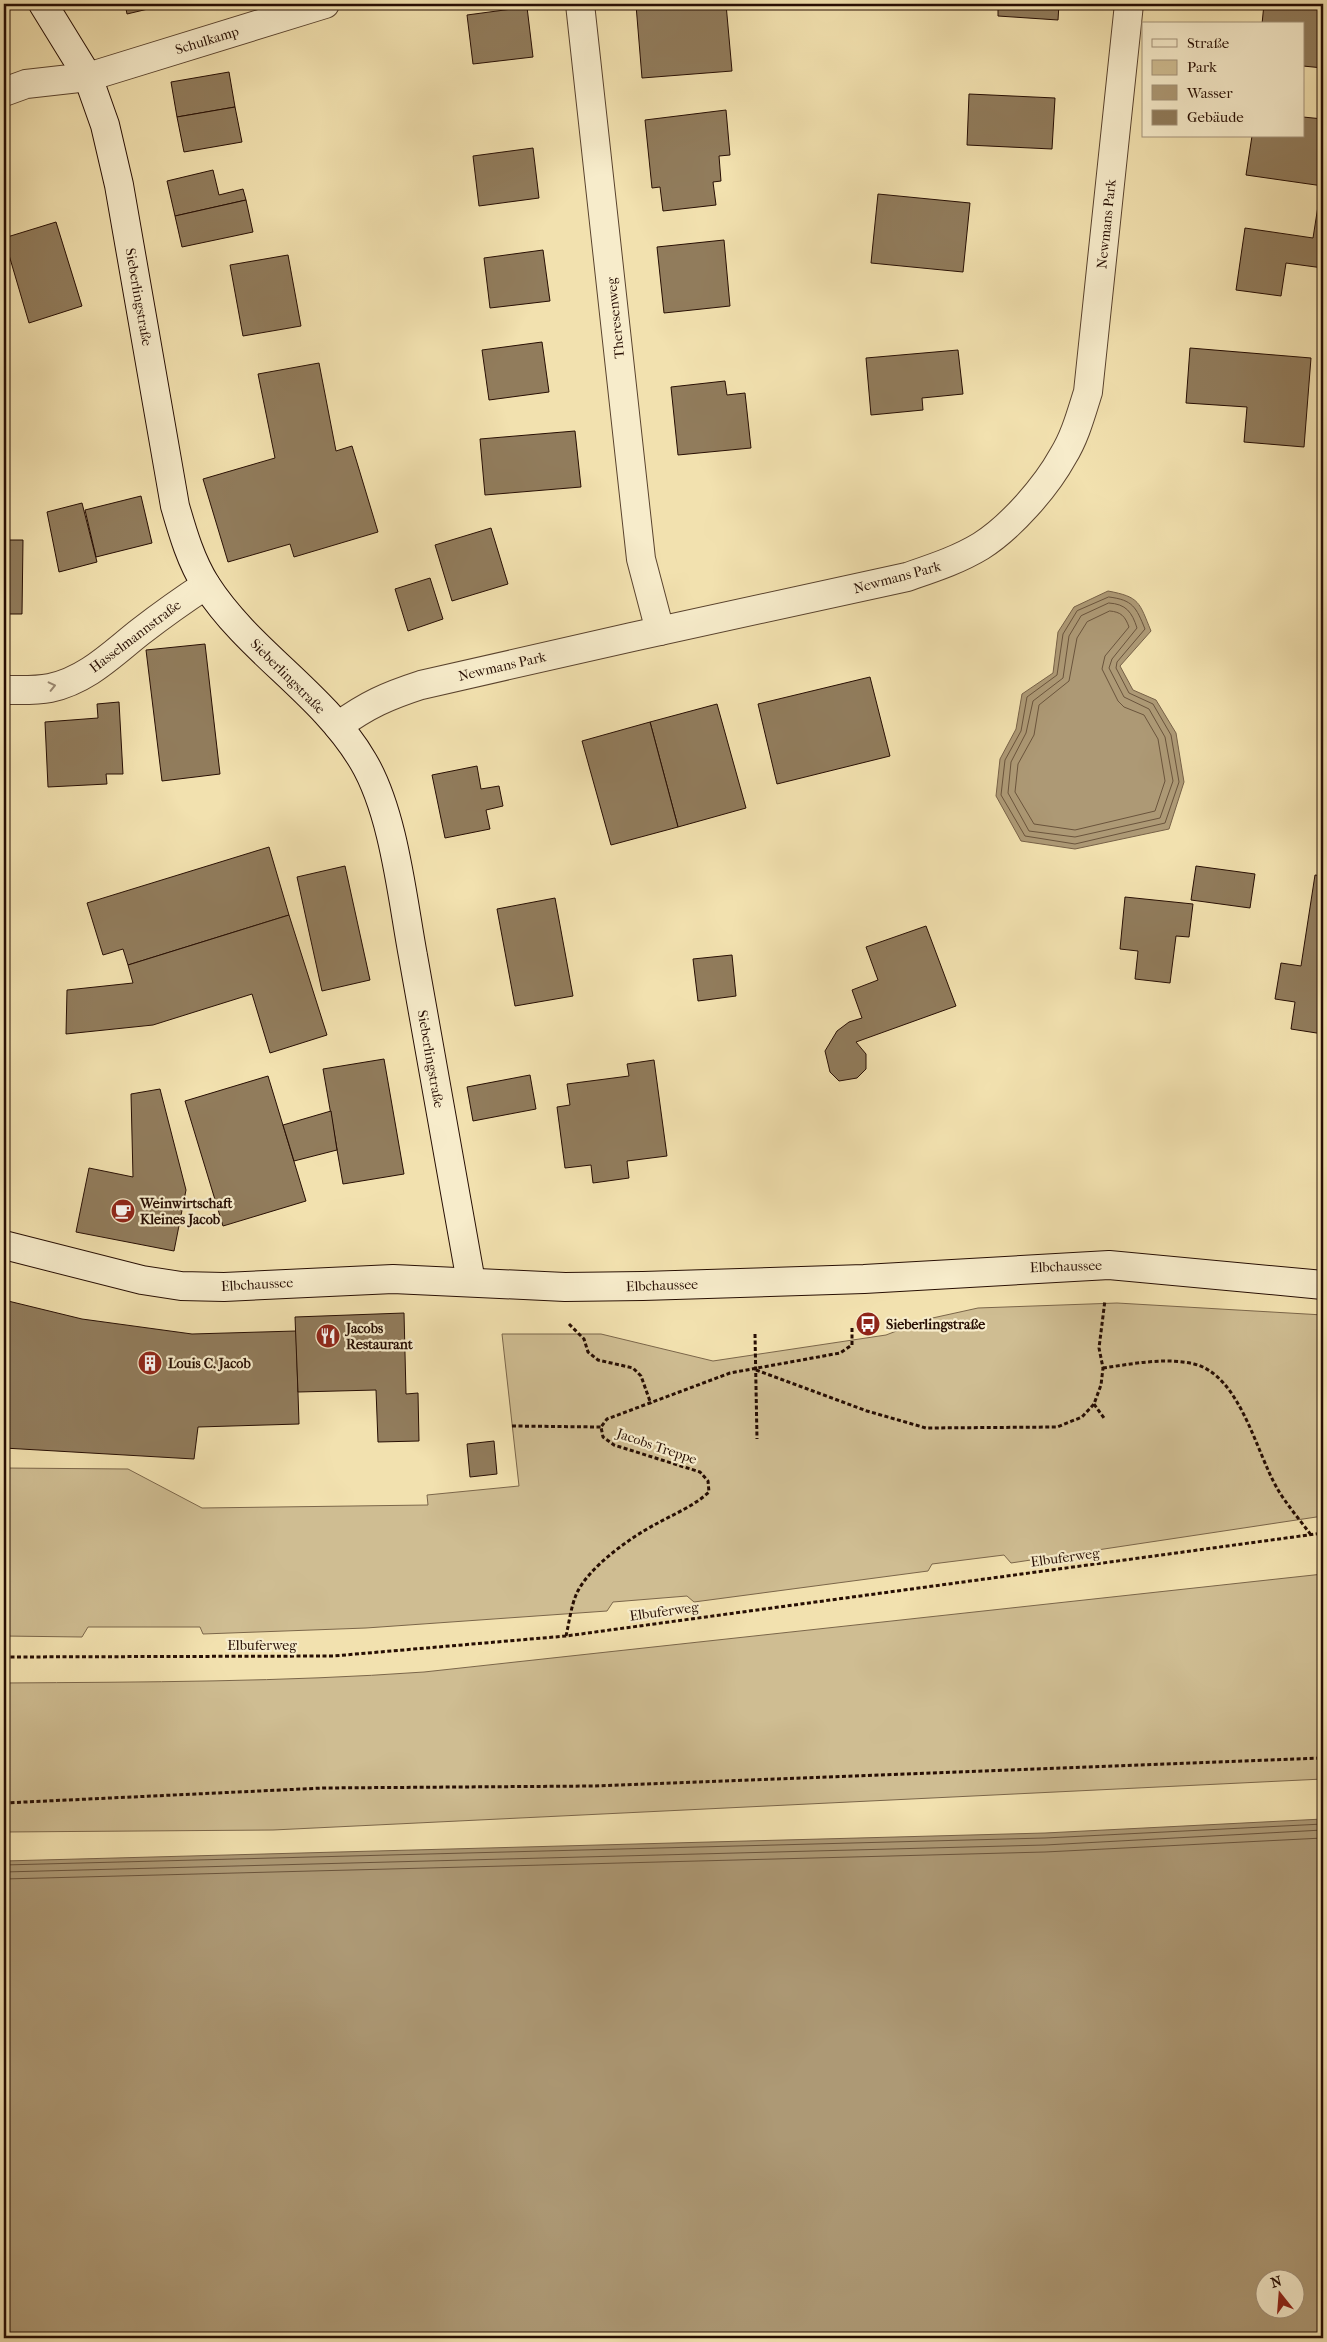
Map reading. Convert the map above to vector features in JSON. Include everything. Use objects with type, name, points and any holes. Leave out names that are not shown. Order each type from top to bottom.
[{"type":"street","name":"Sieberlingstraße","points":[[44,4],[88,77],[105,125],[119,185],[175,506],[186,546],[206,585],[255,644],[338,726],[364,762],[381,802],[391,840],[471,1282]]},
{"type":"street","name":"Schulkamp","points":[[4,92],[26,84],[88,77],[325,4]]},
{"type":"street","name":"Theresenweg","points":[[580,4],[641,558],[660,631]]},
{"type":"street","name":"Newmans Park","points":[[338,726],[366,706],[421,685],[907,577],[949,563],[983,545],[1008,524],[1030,501],[1064,456],[1088,392],[1129,4]]},
{"type":"street","name":"Hasselmannstraße","points":[[4,690],[50,688],[73,680],[94,669],[182,601],[206,585]]},
{"type":"street","name":"Elbchaussee","points":[[4,1245],[142,1280],[182,1286],[224,1287],[394,1279],[565,1286],[643,1286],[864,1278],[1036,1267],[1109,1265],[1323,1285]]},
{"type":"path","points":[[755,1370],[867,1411],[926,1428],[1056,1427],[1082,1416],[1094,1404],[1101,1385],[1103,1368],[1099,1348],[1104,1308]]},
{"type":"path","points":[[567,1321],[584,1339],[588,1352],[598,1360],[633,1368],[641,1376],[651,1404]]},
{"type":"path","name":"Jacobs Treppe","points":[[566,1636],[576,1594],[592,1572],[623,1546],[649,1528],[700,1500],[709,1492],[708,1480],[700,1472],[614,1445],[603,1437],[601,1427],[607,1419],[730,1373],[755,1370],[840,1353],[852,1345],[852,1326]]},
{"type":"path","points":[[755,1334],[757,1440]]},
{"type":"path","points":[[1103,1368],[1171,1361],[1196,1365],[1220,1379],[1239,1404],[1277,1488],[1311,1535]]},
{"type":"path","points":[[1094,1404],[1104,1418]]},
{"type":"path","points":[[512,1426],[601,1427]]},
{"type":"path","name":"Elbuferweg","points":[[4,1657],[333,1656],[566,1636],[1323,1533]]},
{"type":"path","points":[[4,1804],[323,1788],[594,1786],[1323,1758]]},
{"type":"green space","points":[[1117,1303],[1323,1315],[1323,1516],[1011,1563],[1004,1555],[932,1564],[928,1571],[694,1602],[687,1596],[613,1602],[607,1611],[366,1628],[203,1634],[200,1627],[88,1627],[82,1637],[4,1636],[4,1468],[128,1469],[202,1508],[428,1505],[427,1495],[519,1486],[502,1334],[601,1334],[713,1361],[886,1335],[928,1319],[978,1308]]},
{"type":"green space","points":[[1323,1574],[1323,1779],[273,1830],[4,1832],[4,1683],[266,1680],[424,1672]]},
{"type":"water","points":[[1108,591],[1127,596],[1137,602],[1144,613],[1151,631],[1120,666],[1133,690],[1156,700],[1176,733],[1184,782],[1169,829],[1075,849],[1021,841],[996,796],[1000,759],[1016,729],[1022,694],[1053,673],[1058,632],[1074,607]]},
{"type":"water","points":[[1323,1819],[1323,2338],[4,2338],[4,1861],[1045,1833]]},
{"type":"building","points":[[125,4],[169,4],[127,14]]},
{"type":"building","points":[[726,4],[732,71],[642,78],[636,5]]},
{"type":"building","points":[[998,4],[1059,4],[1058,20],[998,16]]},
{"type":"building","points":[[1264,4],[1323,4],[1323,68],[1304,66],[1304,22],[1262,22]]},
{"type":"building","points":[[527,7],[533,57],[473,64],[467,15]]},
{"type":"building","points":[[229,72],[235,107],[177,117],[171,82]]},
{"type":"building","points":[[969,94],[1055,98],[1052,149],[967,145]]},
{"type":"building","points":[[235,107],[242,142],[184,152],[177,117]]},
{"type":"building","points":[[726,110],[730,155],[719,156],[721,181],[713,182],[716,205],[663,211],[660,187],[652,188],[645,120]]},
{"type":"building","points":[[1304,117],[1323,119],[1323,186],[1246,175],[1252,138],[1304,138]]},
{"type":"building","points":[[533,148],[539,198],[479,206],[473,156]]},
{"type":"building","points":[[213,170],[219,195],[243,189],[246,200],[175,216],[167,181]]},
{"type":"building","points":[[878,194],[970,203],[963,272],[871,263]]},
{"type":"building","points":[[246,200],[253,232],[182,247],[175,216]]},
{"type":"building","points":[[1318,206],[1323,207],[1323,268],[1286,263],[1281,296],[1236,290],[1245,228],[1313,238]]},
{"type":"building","points":[[56,222],[82,306],[29,323],[4,238]]},
{"type":"building","points":[[724,240],[730,306],[664,313],[657,247]]},
{"type":"building","points":[[543,250],[550,301],[490,308],[484,258]]},
{"type":"building","points":[[288,255],[301,326],[243,336],[230,265]]},
{"type":"building","points":[[542,342],[549,392],[489,400],[482,350]]},
{"type":"building","points":[[1190,348],[1311,358],[1304,447],[1244,442],[1247,407],[1186,403]]},
{"type":"building","points":[[958,350],[963,394],[922,398],[923,410],[871,415],[866,358]]},
{"type":"building","points":[[319,363],[336,451],[352,446],[378,532],[294,557],[290,544],[228,562],[203,479],[275,458],[258,374]]},
{"type":"building","points":[[725,381],[727,395],[745,393],[751,448],[678,455],[671,387]]},
{"type":"building","points":[[575,431],[581,487],[485,495],[480,439]]},
{"type":"building","points":[[141,496],[152,543],[96,557],[85,510]]},
{"type":"building","points":[[82,503],[97,562],[59,572],[47,512]]},
{"type":"building","points":[[491,528],[508,584],[452,601],[435,545]]},
{"type":"building","points":[[4,540],[23,540],[22,614],[4,614]]},
{"type":"building","points":[[430,578],[443,619],[408,631],[395,589]]},
{"type":"building","points":[[205,644],[220,774],[162,781],[146,650]]},
{"type":"building","points":[[870,677],[890,756],[777,784],[758,704]]},
{"type":"building","points":[[119,702],[123,774],[106,774],[107,784],[48,787],[45,722],[98,718],[97,704]]},
{"type":"building","points":[[717,704],[746,808],[678,827],[650,722]]},
{"type":"building","points":[[650,722],[678,827],[611,845],[582,741]]},
{"type":"building","points":[[477,766],[481,789],[499,786],[503,806],[486,810],[490,829],[445,838],[432,775]]},
{"type":"building","points":[[269,847],[289,915],[128,965],[123,949],[103,955],[87,903]]},
{"type":"building","points":[[345,866],[370,980],[322,991],[297,877]]},
{"type":"building","points":[[1196,866],[1255,874],[1250,908],[1191,900]]},
{"type":"building","points":[[1315,875],[1323,876],[1323,1034],[1291,1029],[1295,1002],[1275,999],[1281,963],[1301,966]]},
{"type":"building","points":[[1125,897],[1193,904],[1189,937],[1176,936],[1170,983],[1135,979],[1138,951],[1120,949]]},
{"type":"building","points":[[555,898],[573,996],[515,1006],[497,909]]},
{"type":"building","points":[[289,915],[327,1035],[270,1053],[252,994],[153,1025],[66,1034],[67,990],[133,983],[128,965]]},
{"type":"building","points":[[926,926],[956,1006],[856,1042],[866,1054],[866,1069],[857,1078],[839,1081],[830,1072],[825,1051],[837,1031],[849,1022],[862,1018],[852,990],[878,980],[866,947]]},
{"type":"building","points":[[732,955],[736,996],[698,1001],[693,959]]},
{"type":"building","points":[[384,1059],[404,1174],[343,1184],[323,1069]]},
{"type":"building","points":[[654,1060],[667,1156],[627,1161],[629,1178],[593,1183],[591,1165],[565,1168],[557,1107],[570,1105],[567,1084],[629,1076],[627,1064]]},
{"type":"building","points":[[530,1075],[536,1109],[473,1121],[467,1087]]},
{"type":"building","points":[[268,1076],[306,1201],[223,1226],[185,1101]]},
{"type":"building","points":[[160,1089],[186,1190],[174,1251],[76,1232],[89,1168],[133,1177],[131,1094]]},
{"type":"building","points":[[331,1111],[337,1150],[294,1161],[283,1125]]},
{"type":"building","name":"Louis C. Jacob","points":[[4,1300],[82,1319],[192,1334],[296,1331],[299,1424],[198,1427],[194,1459],[4,1448]]},
{"type":"building","points":[[404,1313],[406,1394],[418,1393],[419,1441],[378,1442],[376,1390],[298,1392],[295,1317]]},
{"type":"building","points":[[494,1441],[497,1474],[470,1477],[467,1444]]},
{"type":"place","name":"Weinwirtschaft Kleines Jacob","points":[[123,1211]]},
{"type":"place","name":"Sieberlingstraße","points":[[868,1324]]},
{"type":"place","name":"Jacobs Restaurant","points":[[328,1336]]},
{"type":"place","name":"Louis C. Jacob","points":[[150,1363]]}]
